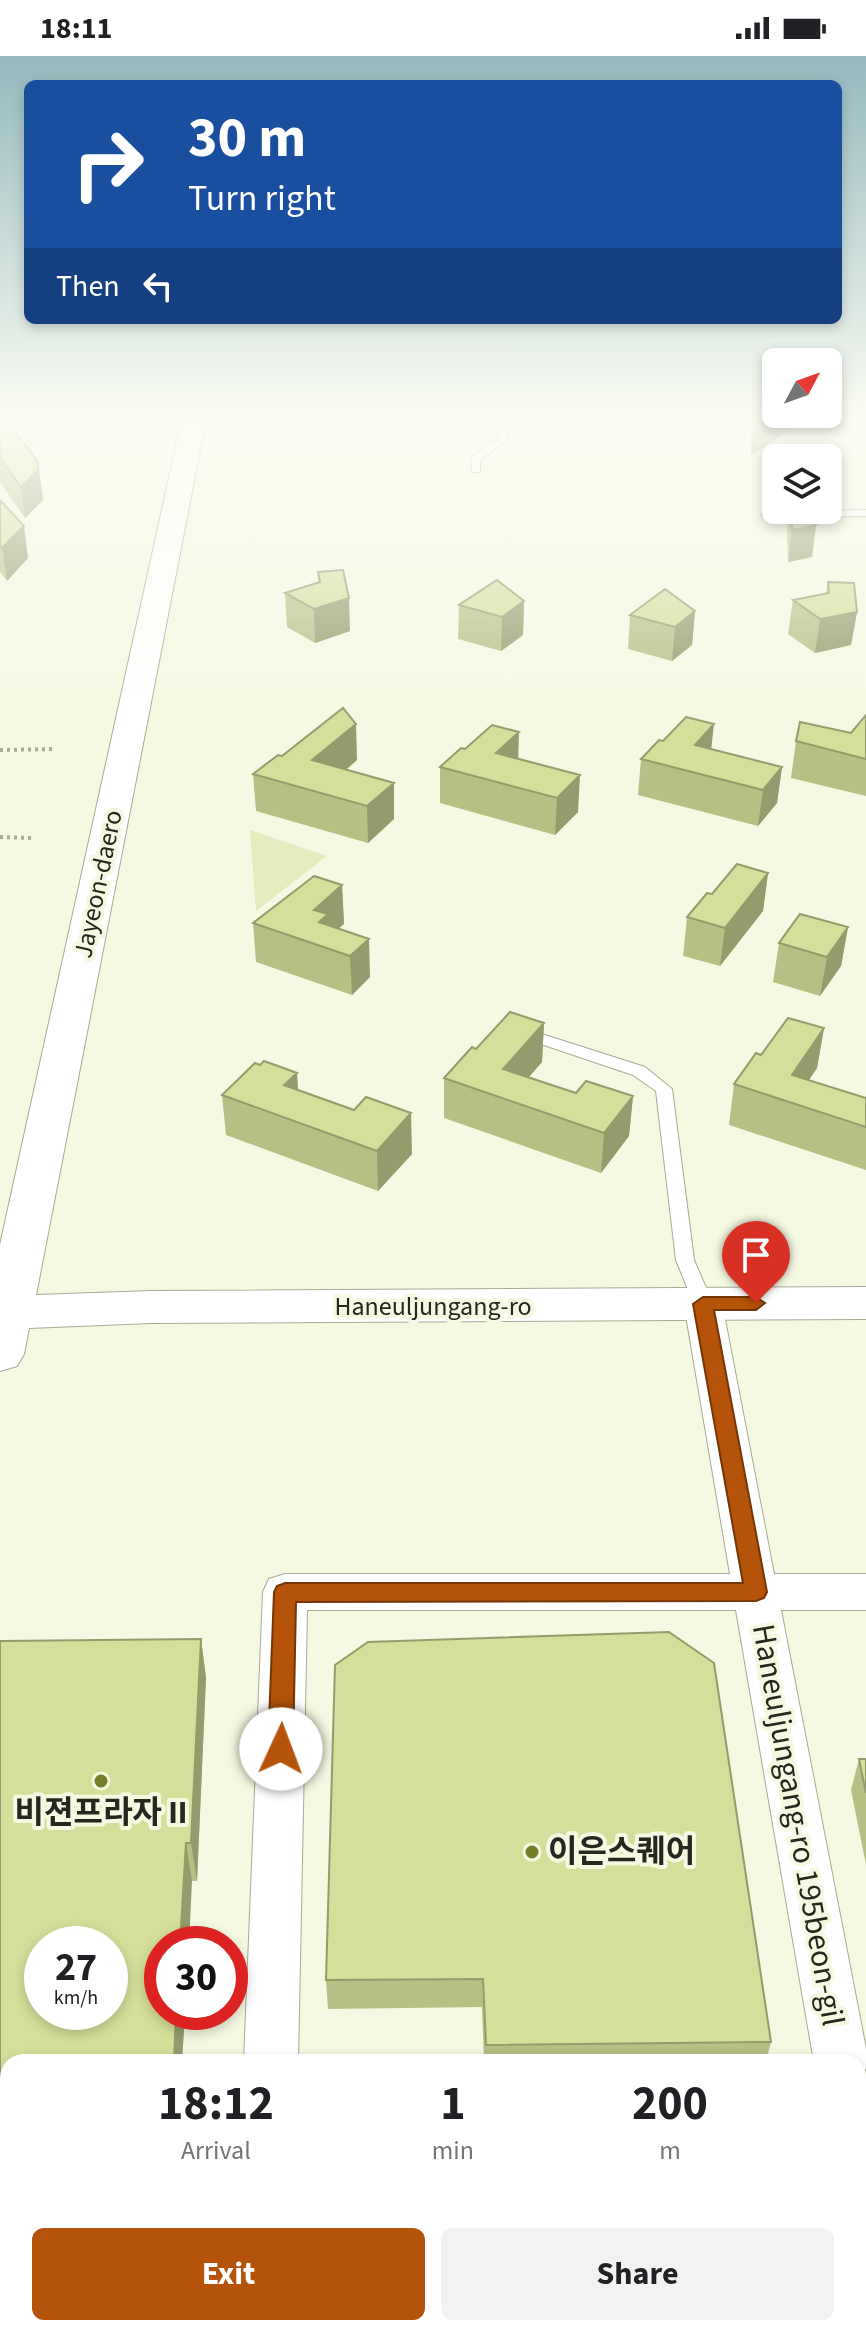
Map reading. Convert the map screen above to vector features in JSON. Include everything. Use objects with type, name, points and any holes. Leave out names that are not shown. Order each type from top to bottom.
[{"type":"main road","name":"Jayeon-daero","points":[[3,1326],[173,520]]},
{"type":"main road","name":"Haneuljungang-ro","points":[[3,1326],[151,1307],[866,1303]]},
{"type":"street","name":"Haneuljungang-ro 195beon-gil","points":[[703,1304],[840,2054]]},
{"type":"street","points":[[271,2054],[285,1592],[866,1592]]},
{"type":"lane","points":[[526,1034],[639,1071],[664,1089],[685,1260],[703,1304]]},
{"type":"path","points":[[0,750],[56,749]]},
{"type":"path","points":[[0,837],[32,838]]},
{"type":"green space","points":[[250,830],[327,856],[256,911]]},
{"type":"building","points":[[0,520],[19,520],[24,526],[2,548]]},
{"type":"building","points":[[792,524],[816,525],[792,530]]},
{"type":"building","points":[[343,570],[349,598],[314,609],[285,593],[320,582],[318,572]]},
{"type":"building","points":[[497,580],[524,601],[502,617],[459,605]]},
{"type":"building","points":[[828,582],[854,583],[857,612],[820,619],[793,600],[829,593]]},
{"type":"building","points":[[665,589],[695,611],[675,627],[630,615]]},
{"type":"building","points":[[343,708],[356,724],[312,760],[394,783],[367,806],[253,774],[278,755],[282,756]]},
{"type":"building","points":[[866,715],[866,759],[796,741],[800,722],[851,733]]},
{"type":"building","points":[[686,717],[714,724],[695,745],[782,767],[763,790],[641,759]]},
{"type":"building","points":[[492,725],[519,732],[496,753],[580,775],[557,798],[440,767]]},
{"type":"building","points":[[737,864],[768,873],[725,928],[687,917],[707,893],[712,894]]},
{"type":"building","points":[[314,876],[342,885],[314,910],[328,914],[319,922],[369,939],[350,956],[253,923]]},
{"type":"building","points":[[800,914],[848,927],[827,957],[779,943]]},
{"type":"building","points":[[510,1012],[544,1023],[503,1069],[576,1093],[586,1081],[633,1096],[604,1133],[444,1078]]},
{"type":"building","points":[[788,1018],[824,1028],[792,1075],[866,1098],[866,1127],[734,1084],[756,1053],[761,1055]]},
{"type":"building","points":[[264,1061],[297,1073],[284,1085],[354,1110],[366,1097],[411,1113],[377,1151],[222,1095],[255,1063],[260,1065]]},
{"type":"building","name":"이은스퀘어","points":[[669,1632],[714,1663],[771,2042],[486,2045],[483,1979],[326,1980],[335,1665],[368,1642]]},
{"type":"building","name":"비젼프라자 II","points":[[201,1639],[191,1843],[186,1843],[181,1926],[144,1926],[144,2030],[175,2030],[174,2054],[0,2054],[0,1641]]},
{"type":"building","points":[[859,1759],[866,1759],[866,1793]]},
{"type":"place","name":"비젼프라자 II","points":[[101,1781]]},
{"type":"place","name":"이은스퀘어","points":[[532,1852]]},
{"type":"route","points":[[281,1749],[285,1592],[756,1592],[703,1304],[756,1303]]}]
